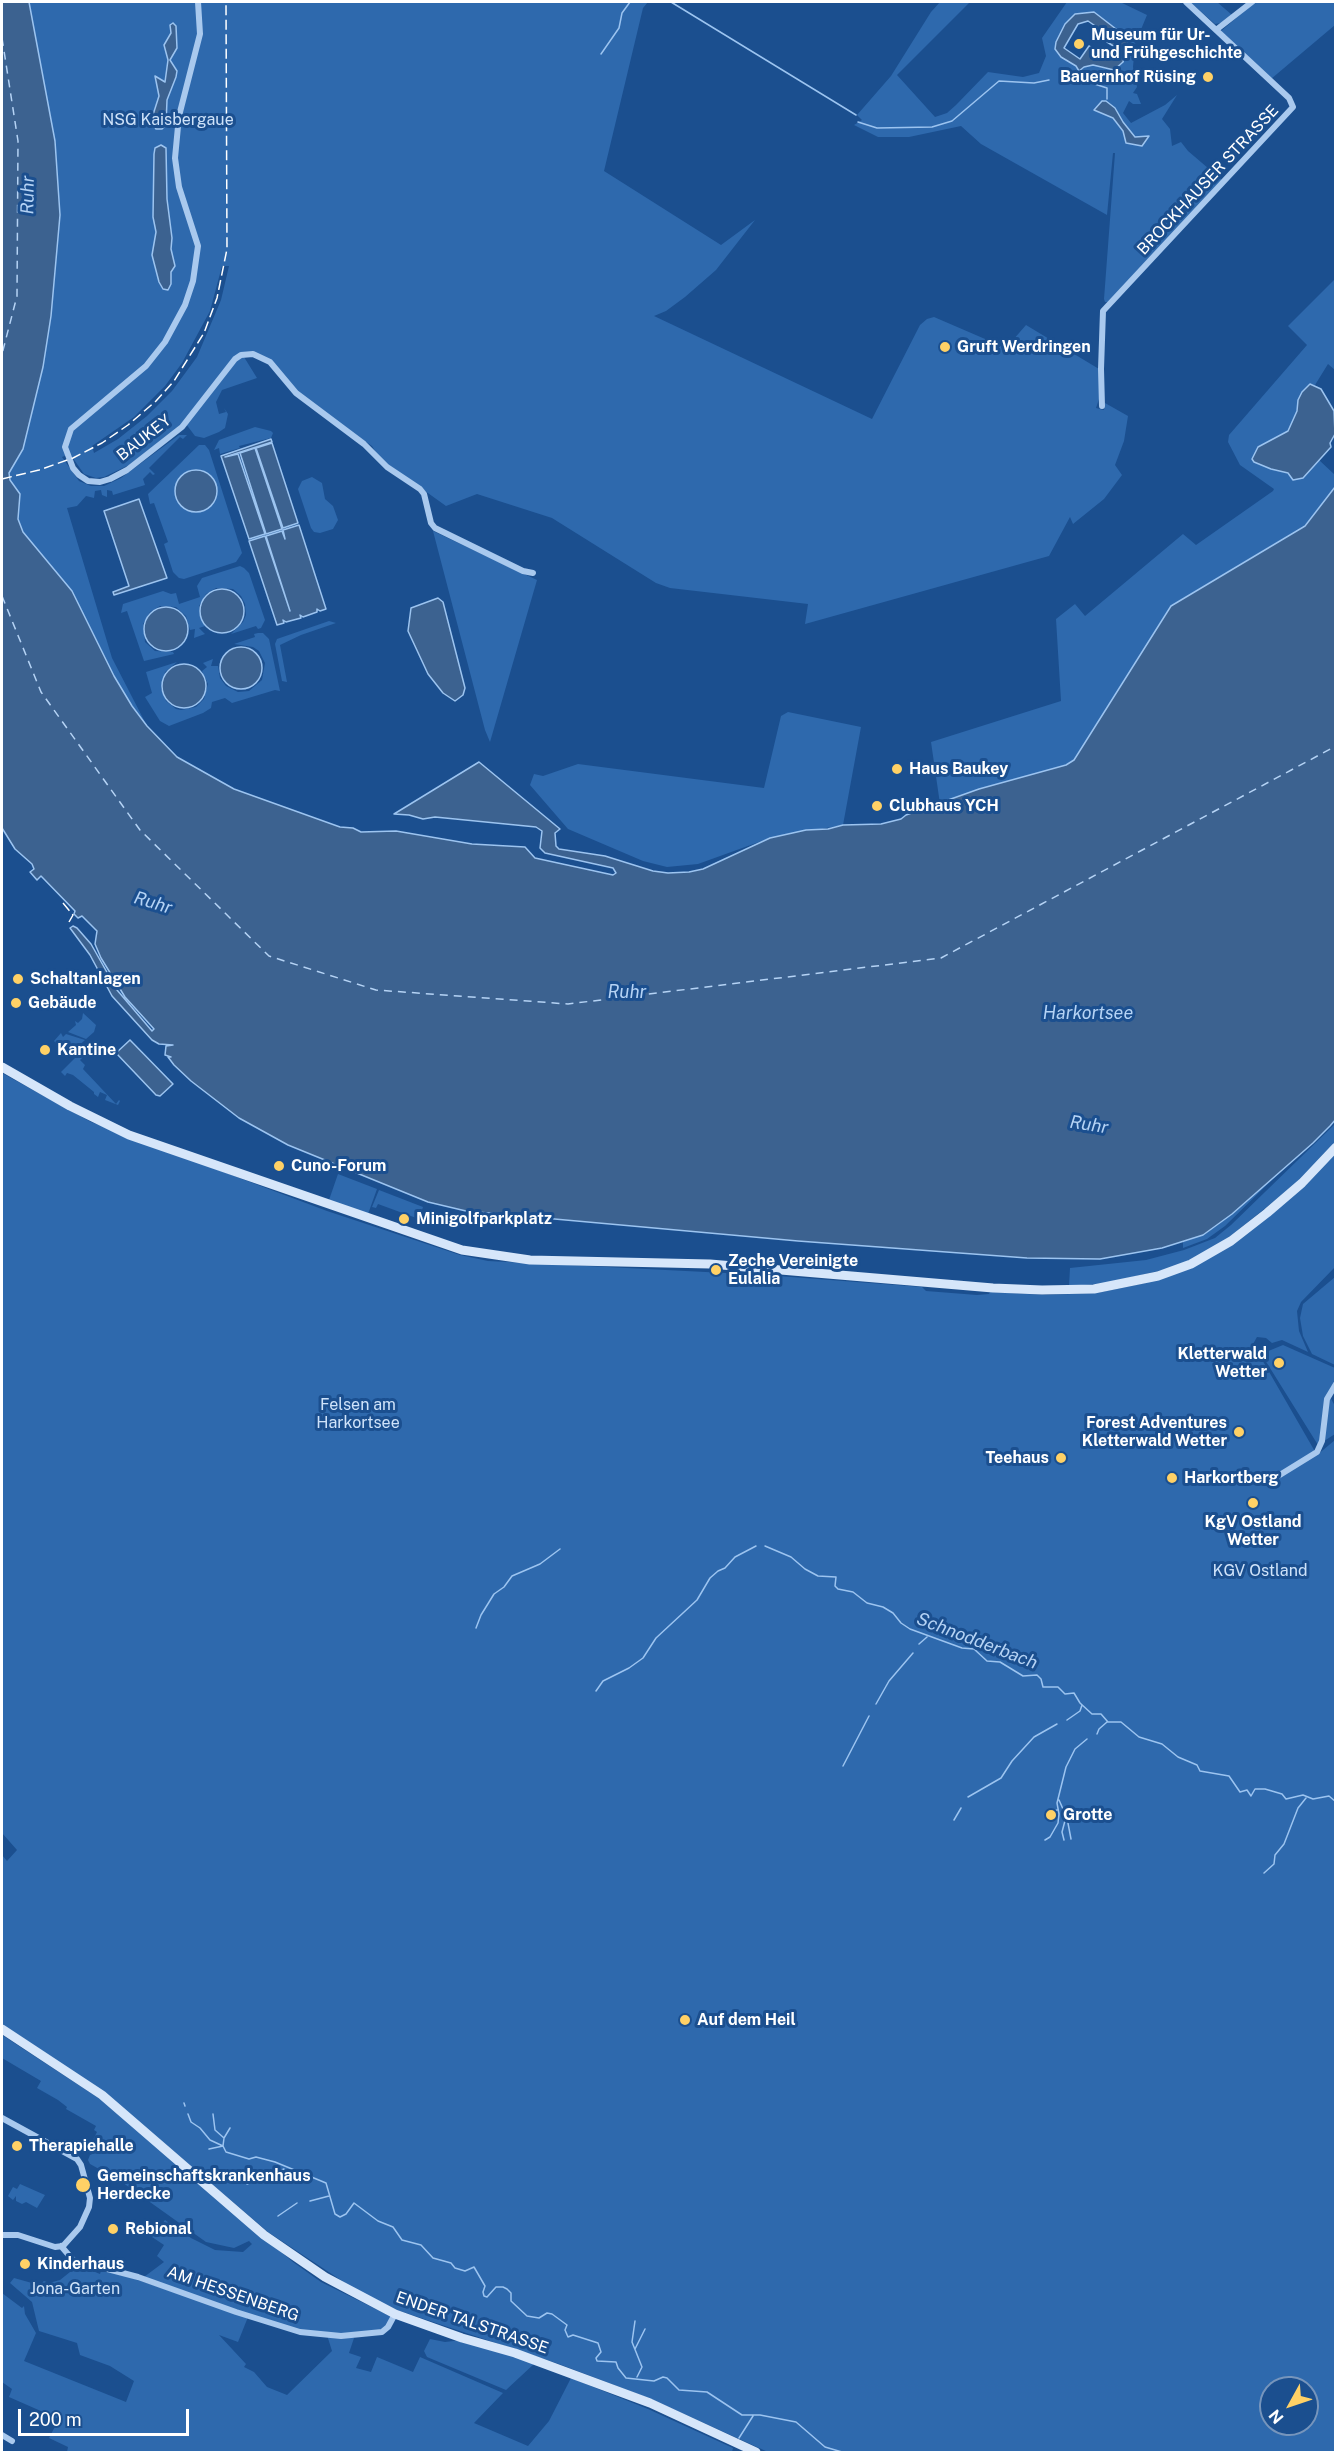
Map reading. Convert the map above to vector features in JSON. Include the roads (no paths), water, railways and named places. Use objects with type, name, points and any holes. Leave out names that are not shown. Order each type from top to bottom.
[{"type":"main road","points":[[3,1068],[92,1117],[137,1138],[417,1236],[481,1254],[530,1260],[710,1264],[970,1287],[1042,1290],[1115,1286],[1158,1276],[1191,1264],[1231,1241],[1267,1213],[1302,1183],[1335,1148]]},
{"type":"main road","name":"ENDER TALSTRASSE","points":[[2,2029],[102,2095],[264,2235],[325,2277],[395,2314],[650,2403],[756,2452]]},
{"type":"street","name":"BAUKEY","points":[[198,2],[200,34],[179,116],[175,159],[179,187],[198,246],[193,281],[185,305],[165,342],[146,366],[71,429],[65,447],[73,468],[88,481],[99,482],[127,470],[182,427],[235,359],[241,355],[252,354],[270,362],[296,393],[364,444],[405,481],[420,489],[424,494],[431,523],[438,531],[523,571],[533,573]]},
{"type":"street","name":"BROCKHAUSER STRASSE","points":[[1102,406],[1103,311],[1292,109],[1292,102],[1289,98],[1186,2]]},
{"type":"street","points":[[1216,30],[1252,2]]},
{"type":"street","points":[[1270,1481],[1317,1452],[1322,1441],[1327,1399],[1335,1384]]},
{"type":"street","points":[[2,2118],[77,2159],[81,2165],[89,2193],[89,2207],[71,2239],[61,2246]]},
{"type":"street","name":"AM HESSENBERG","points":[[2,2235],[18,2235],[50,2246],[61,2246],[73,2260],[138,2277],[300,2332],[341,2336],[382,2332],[388,2327],[395,2314]]},
{"type":"street","points":[[2,2435],[12,2441]]},
{"type":"water","name":"Harkortsee","points":[[2,2],[29,2],[55,141],[60,215],[51,316],[43,367],[23,449],[9,473],[10,480],[20,494],[18,519],[23,532],[72,591],[114,676],[147,726],[177,757],[234,789],[340,827],[353,828],[361,832],[396,831],[472,844],[525,847],[535,858],[613,875],[616,873],[613,868],[545,853],[540,848],[542,831],[536,827],[435,817],[423,819],[394,814],[479,762],[560,829],[555,833],[556,846],[559,849],[605,856],[653,871],[668,873],[703,869],[770,838],[806,830],[828,829],[843,825],[881,824],[901,819],[906,815],[979,789],[1066,765],[1074,760],[1171,606],[1305,526],[1335,487],[1336,1119],[1313,1143],[1232,1214],[1203,1235],[1162,1248],[1100,1259],[1027,1258],[798,1241],[466,1211],[428,1202],[288,1145],[239,1118],[191,1081],[168,1057],[171,1057],[165,1055],[166,1046],[173,1045],[159,1044],[152,1040],[112,996],[90,955],[70,928],[73,926],[77,928],[91,944],[117,990],[152,1031],[154,1029],[125,997],[101,958],[95,944],[97,931],[82,916],[78,918],[74,914],[75,911],[41,876],[37,880],[30,872],[34,869],[32,864],[15,849],[2,828]]},
{"type":"water","points":[[1094,12],[1129,39],[1123,62],[1114,70],[1093,65],[1079,71],[1076,66],[1061,57],[1055,49],[1065,24],[1075,14]],"holes":[[[1088,21],[1110,36],[1107,42],[1115,47],[1108,58],[1089,46],[1080,59],[1064,48],[1078,24]]]},
{"type":"water","points":[[173,23],[176,26],[177,48],[170,60],[177,71],[167,100],[166,125],[162,129],[156,129],[151,121],[159,96],[155,76],[165,82],[168,60],[164,45],[171,33],[170,25]]},
{"type":"water","points":[[1102,101],[1106,101],[1115,108],[1135,137],[1149,136],[1142,146],[1126,143],[1123,131],[1113,118],[1094,110]]},
{"type":"water","points":[[161,145],[166,148],[167,199],[172,238],[171,249],[175,266],[171,272],[171,284],[168,290],[163,289],[159,282],[152,255],[156,232],[153,217],[154,154],[155,148]]},
{"type":"water","points":[[1310,384],[1321,389],[1334,411],[1335,434],[1330,443],[1331,447],[1303,478],[1293,480],[1288,473],[1271,469],[1252,459],[1258,447],[1288,431],[1297,411],[1298,400]]},
{"type":"water","points":[[271,439],[272,442],[225,457],[238,454],[265,534],[249,539],[221,456]]},
{"type":"water","points":[[272,443],[298,523],[283,528],[256,448]]},
{"type":"water","points":[[255,448],[282,529],[266,534],[240,453]]},
{"type":"water","points":[[196,470],[204,471],[211,476],[216,483],[216,499],[211,506],[204,511],[196,512],[188,511],[181,506],[176,499],[175,491],[176,483],[181,476],[188,471]]},
{"type":"water","points":[[139,499],[167,578],[114,595],[113,592],[129,586],[104,511]]},
{"type":"water","points":[[299,525],[326,609],[320,611],[317,609],[317,612],[303,617],[300,615],[301,618],[286,622],[283,620],[284,623],[277,625],[249,541],[265,536],[290,611],[266,536],[282,531],[285,539],[283,530]]},
{"type":"water","points":[[222,589],[231,590],[238,595],[243,602],[243,620],[238,627],[231,632],[222,633],[213,632],[206,627],[201,620],[200,611],[201,602],[206,595],[213,590]]},
{"type":"water","points":[[438,598],[443,602],[465,688],[463,695],[455,701],[443,693],[428,674],[408,631],[411,608]]},
{"type":"water","points":[[166,607],[181,614],[188,629],[181,644],[166,651],[151,644],[144,629],[151,614]]},
{"type":"water","points":[[241,647],[249,648],[256,653],[261,660],[261,676],[256,683],[249,688],[241,689],[233,688],[226,683],[221,676],[220,668],[221,660],[226,653],[233,648]]},
{"type":"water","points":[[184,664],[193,665],[200,670],[205,677],[205,695],[200,702],[193,707],[184,708],[175,707],[168,702],[163,695],[162,686],[163,677],[168,670],[175,665]]},
{"type":"water","points":[[130,1040],[173,1084],[160,1096],[156,1095],[116,1053]]},
{"type":"waterway","points":[[601,54],[619,28],[622,13],[630,2]]},
{"type":"waterway","points":[[671,2],[856,115]]},
{"type":"waterway","points":[[1079,76],[1082,80],[1107,88],[1107,99]]},
{"type":"waterway","points":[[858,122],[877,128],[932,127],[952,121],[999,81],[1034,83],[1049,80]]},
{"type":"waterway","name":"Schnodderbach","points":[[596,1691],[603,1681],[643,1658],[656,1638],[697,1600],[710,1578],[725,1568],[735,1557],[756,1546]]},
{"type":"waterway","name":"Schnodderbach","points":[[765,1546],[791,1557],[818,1576],[836,1577],[835,1586],[838,1589],[853,1592],[867,1603],[883,1607],[910,1629],[962,1648],[974,1649],[987,1661],[1000,1662],[1023,1676],[1037,1675],[1043,1687],[1058,1687],[1065,1694],[1074,1693],[1080,1703],[1092,1714],[1101,1714],[1108,1722],[1121,1722],[1139,1737],[1162,1744],[1178,1757],[1197,1765],[1200,1771],[1229,1776],[1240,1792],[1247,1790],[1251,1796],[1255,1789],[1265,1789],[1282,1794],[1286,1799],[1303,1795],[1313,1799],[1329,1796],[1336,1802]]},
{"type":"waterway","points":[[476,1628],[494,1594],[504,1587],[512,1576],[540,1564],[560,1549]]},
{"type":"waterway","points":[[919,1644],[927,1637]]},
{"type":"waterway","points":[[876,1704],[889,1681],[913,1653]]},
{"type":"waterway","points":[[1067,1720],[1080,1711],[1082,1705]]},
{"type":"waterway","points":[[843,1766],[869,1716]]},
{"type":"waterway","points":[[1097,1734],[1107,1722]]},
{"type":"waterway","points":[[968,1797],[1001,1778],[1012,1761],[1034,1737],[1057,1724]]},
{"type":"waterway","points":[[1045,1840],[1050,1837],[1058,1823],[1057,1803],[1066,1767],[1075,1749],[1087,1739]]},
{"type":"waterway","points":[[1264,1873],[1274,1864],[1275,1855],[1284,1844],[1298,1808],[1306,1798]]},
{"type":"waterway","points":[[1059,1800],[1067,1818],[1071,1839]]},
{"type":"waterway","points":[[954,1820],[961,1808]]},
{"type":"waterway","points":[[1050,1813],[1057,1810]]},
{"type":"waterway","points":[[1064,1840],[1062,1832],[1066,1817]]},
{"type":"waterway","points":[[188,2114],[191,2122],[200,2128],[210,2140],[223,2146],[226,2152],[249,2159],[256,2157],[275,2162],[326,2183],[335,2214],[340,2217],[346,2214],[354,2203],[378,2221],[393,2227],[402,2240],[421,2245],[433,2258],[451,2263],[455,2268],[465,2271],[474,2267],[485,2286],[484,2296],[487,2297],[496,2287],[503,2287],[511,2293],[511,2301],[527,2316],[539,2318],[547,2313],[552,2314],[567,2325],[565,2330],[568,2337],[573,2335],[598,2343],[601,2352],[596,2358],[597,2361],[616,2362],[626,2378],[654,2381],[663,2377],[667,2378],[679,2390],[707,2392],[742,2415],[760,2415],[796,2422],[825,2447],[842,2452]]},
{"type":"waterway","points":[[209,2149],[223,2146],[224,2138],[215,2130],[213,2114]]},
{"type":"waterway","points":[[224,2138],[230,2128]]},
{"type":"waterway","points":[[247,2184],[284,2169]]},
{"type":"waterway","points":[[310,2201],[329,2196]]},
{"type":"waterway","points":[[278,2216],[297,2203]]},
{"type":"waterway","points":[[635,2321],[632,2342],[642,2367],[637,2377]]},
{"type":"waterway","points":[[635,2349],[645,2329]]},
{"type":"waterway","points":[[739,2438],[753,2416]]},
{"type":"railway","points":[[2,479],[39,470],[73,458],[102,443],[128,425],[156,401],[174,381],[204,333],[217,298],[227,249],[226,2]]},
{"type":"railway","points":[[63,903],[73,915],[69,922]]},
{"type":"place","name":"Museum für Ur- und Frühgeschichte","points":[[1079,44]]},
{"type":"place","name":"Bauernhof Rüsing","points":[[1208,77]]},
{"type":"place","name":"Gruft Werdringen","points":[[945,347]]},
{"type":"place","name":"Haus Baukey","points":[[897,769]]},
{"type":"place","name":"Clubhaus YCH","points":[[877,806]]},
{"type":"place","name":"Schaltanlagen","points":[[18,979]]},
{"type":"place","name":"Gebäude","points":[[16,1003]]},
{"type":"place","name":"Kantine","points":[[45,1050]]},
{"type":"place","name":"Cuno-Forum","points":[[279,1166]]},
{"type":"place","name":"Minigolfparkplatz","points":[[404,1219]]},
{"type":"place","name":"Zeche Vereinigte Eulalia","points":[[716,1270]]},
{"type":"place","name":"Kletterwald Wetter","points":[[1279,1363]]},
{"type":"place","name":"Forest Adventures Kletterwald Wetter","points":[[1239,1432]]},
{"type":"place","name":"Teehaus","points":[[1061,1458]]},
{"type":"place","name":"Harkortberg","points":[[1172,1478]]},
{"type":"place","name":"KgV Ostland Wetter","points":[[1253,1503]]},
{"type":"place","name":"Grotte","points":[[1051,1815]]},
{"type":"place","name":"Auf dem Heil","points":[[685,2020]]},
{"type":"place","name":"Therapiehalle","points":[[17,2146]]},
{"type":"place","name":"Gemeinschaftskrankenhaus Herdecke","points":[[83,2185]]},
{"type":"place","name":"Rebional","points":[[113,2229]]},
{"type":"place","name":"Kinderhaus","points":[[25,2264]]},
{"type":"park label","name":"NSG Kaisbergaue","points":[[168,120]]},
{"type":"park label","name":"Felsen am Harkortsee","points":[[358,1414]]},
{"type":"park label","name":"KGV Ostland","points":[[1260,1571]]},
{"type":"park label","name":"Jona-Garten","points":[[75,2289]]},
{"type":"water label","name":"Ruhr","points":[[28,195]]},
{"type":"water label","name":"Ruhr","points":[[153,903]]},
{"type":"water label","name":"Ruhr","points":[[627,992]]},
{"type":"water label","name":"Ruhr","points":[[1089,1125]]}]
